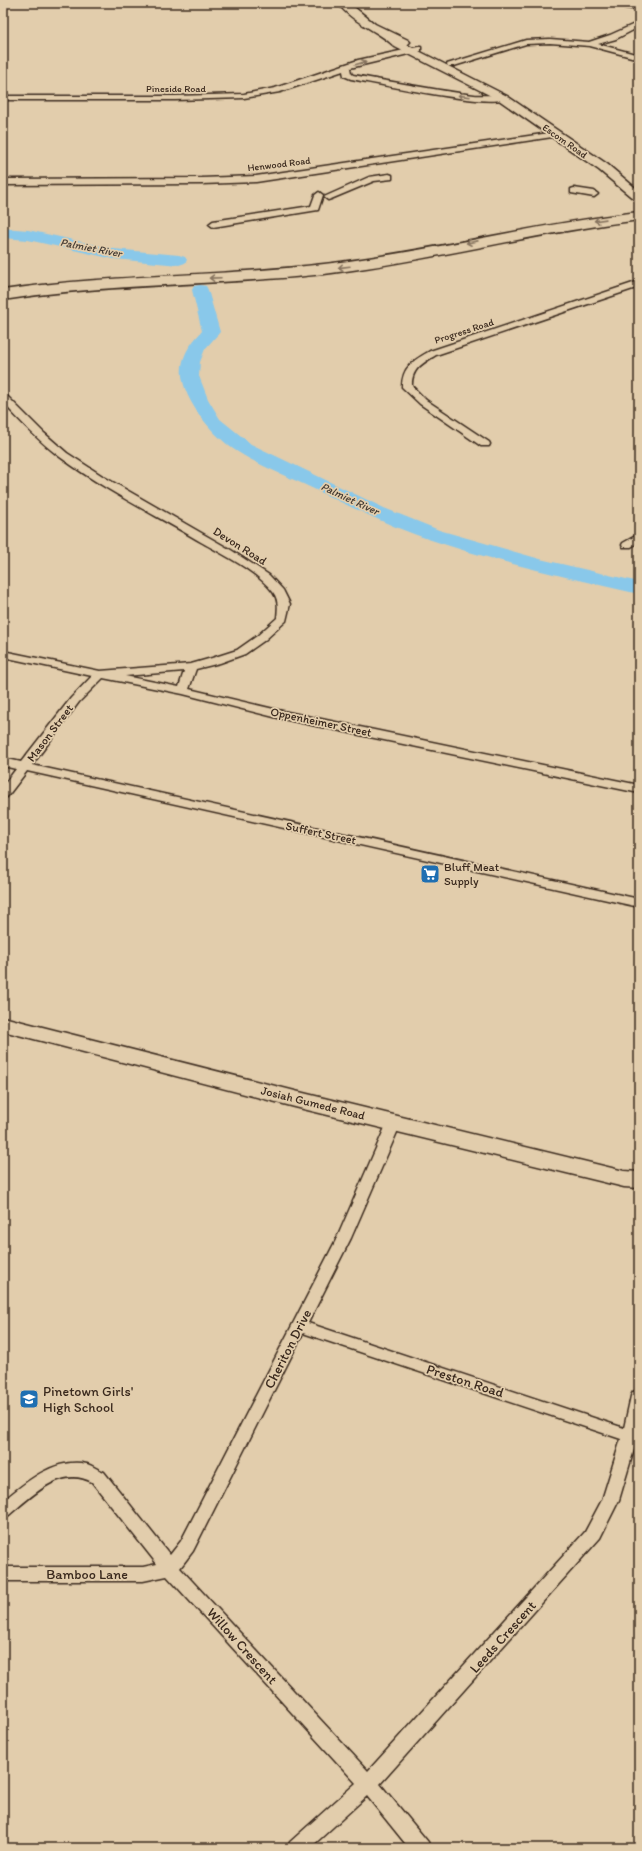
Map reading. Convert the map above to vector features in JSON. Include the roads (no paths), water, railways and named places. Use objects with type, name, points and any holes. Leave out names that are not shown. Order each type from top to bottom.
[{"type":"highway","points":[[9,280],[80,272],[260,264],[310,259],[375,250],[546,216],[637,206]]},
{"type":"highway","points":[[3,295],[92,284],[260,275],[350,266],[529,231],[637,206]]},
{"type":"main road","name":"Josiah Gumede Road","points":[[3,1024],[634,1182]]},
{"type":"street","name":"Escom Road","points":[[343,3],[365,22],[392,38],[399,45],[451,64],[471,76],[488,89]]},
{"type":"street","points":[[608,3],[639,8]]},
{"type":"street","points":[[589,44],[613,37],[639,24]]},
{"type":"street","points":[[451,64],[526,42],[550,41],[589,44],[639,57]]},
{"type":"street","name":"Escom Road","points":[[414,50],[488,89],[556,134],[603,167],[637,206]]},
{"type":"street","name":"Pineside Road","points":[[3,98],[219,98],[261,93],[324,76],[361,62],[414,50]]},
{"type":"street","points":[[346,68],[347,74],[351,78]]},
{"type":"street","points":[[324,76],[351,78],[484,99],[503,98]]},
{"type":"street","name":"Henwood Road","points":[[3,182],[202,181],[256,179],[556,134]]},
{"type":"street","points":[[213,224],[315,208],[324,196],[372,180],[388,177]]},
{"type":"street","points":[[574,191],[594,194]]},
{"type":"street","name":"Progress Road","points":[[485,444],[423,402],[406,387],[406,376],[413,366],[432,352],[639,284]]},
{"type":"street","name":"Devon Road","points":[[3,397],[63,455],[100,479],[227,552],[265,577],[279,592],[284,604],[282,619],[261,638],[241,652],[216,661],[191,667],[100,674]]},
{"type":"street","points":[[627,545],[639,537]]},
{"type":"street","name":"Oppenheimer Street","points":[[3,654],[183,691],[278,714],[639,788]]},
{"type":"street","points":[[183,691],[191,667]]},
{"type":"street","name":"Mason Street","points":[[3,794],[75,700],[100,674]]},
{"type":"street","name":"Suffert Street","points":[[3,762],[639,903]]},
{"type":"street","name":"Cheriton Drive","points":[[170,1568],[187,1546],[300,1326],[344,1238],[394,1123]]},
{"type":"street","name":"Preston Road","points":[[300,1326],[630,1436]]},
{"type":"street","name":"Leeds Crescent","points":[[368,1784],[574,1557],[595,1531],[609,1500],[630,1436],[639,1396]]},
{"type":"street","name":"Willow Crescent","points":[[3,1510],[42,1479],[56,1473],[83,1469],[98,1477],[170,1568],[368,1784]]},
{"type":"street","name":"Bamboo Lane","points":[[3,1574],[143,1574],[170,1568]]},
{"type":"street","points":[[298,1848],[368,1784],[421,1848]]},
{"type":"waterway","name":"Palmiet River","points":[[3,233],[28,235],[114,254],[179,260]]},
{"type":"waterway","name":"Palmiet River","points":[[200,290],[211,332],[197,347],[191,362],[190,376],[199,399],[213,422],[244,448],[377,512],[432,534],[535,564],[639,588]]},
{"type":"place","name":"Bluff Meat Supply","points":[[430,874]]},
{"type":"place","name":"Pinetown Girls' High School","points":[[29,1399]]}]
